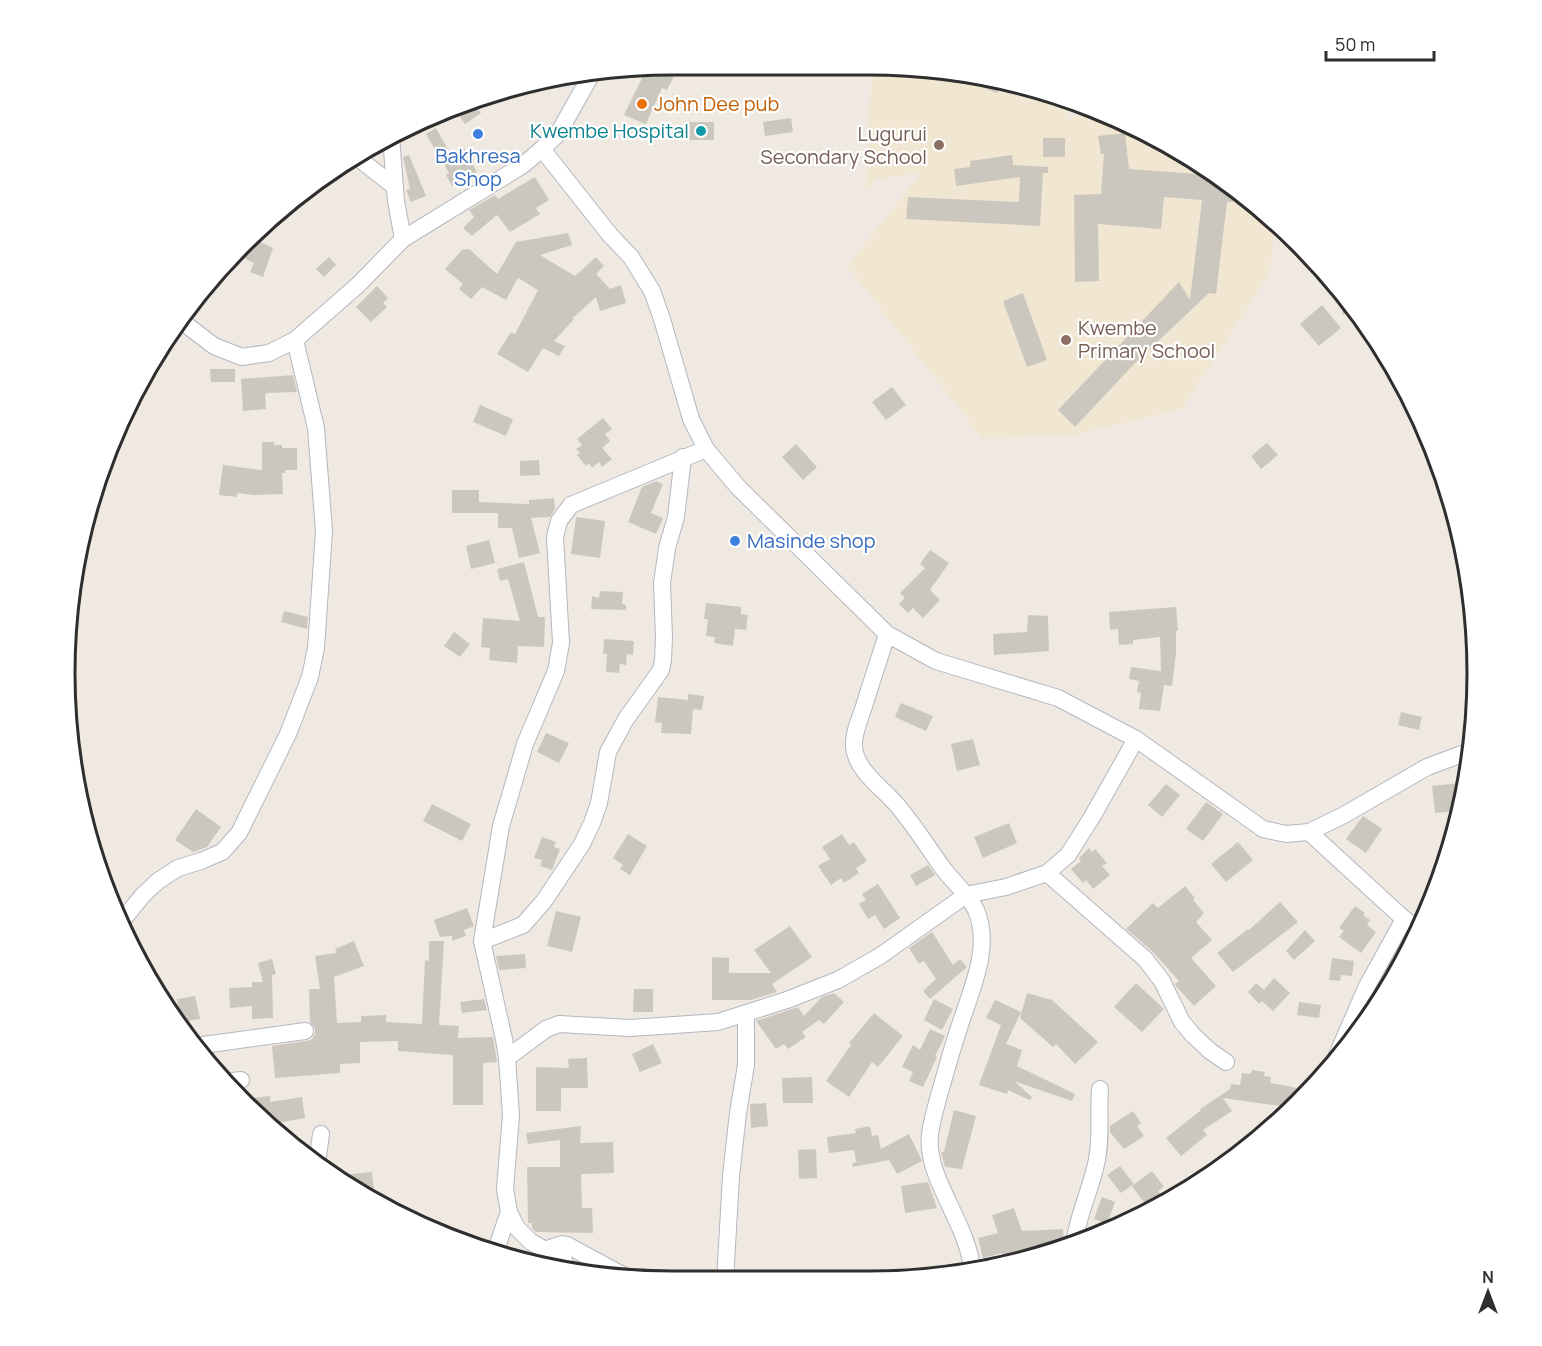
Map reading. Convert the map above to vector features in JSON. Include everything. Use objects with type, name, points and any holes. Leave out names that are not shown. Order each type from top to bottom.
[{"type":"street","points":[[187,325],[214,346],[242,357],[269,353],[295,340],[358,285],[403,239],[524,165],[558,134],[588,81]]},
{"type":"street","points":[[392,146],[395,188],[403,239]]},
{"type":"street","points":[[542,149],[610,235],[631,257],[652,291],[663,319],[691,419],[706,449],[737,486],[887,634],[936,661],[1058,698],[1136,739],[1263,829],[1286,834],[1309,832],[1344,815],[1427,767],[1462,754]]},
{"type":"street","points":[[363,162],[395,188]]},
{"type":"street","points":[[127,915],[158,881],[178,868],[222,852],[239,832],[288,734],[310,677],[316,648],[324,531],[316,428],[295,340]]},
{"type":"street","points":[[564,1261],[558,1255],[531,1242],[518,1228],[509,1212],[505,1189],[511,1115],[507,1058],[482,941],[501,826],[525,744],[556,671],[561,644],[555,537],[559,521],[571,505],[706,449]]},
{"type":"street","points":[[482,941],[523,925],[544,901],[582,844],[599,803],[608,752],[626,719],[661,670],[664,637],[662,583],[667,548],[676,517],[683,458]]},
{"type":"street","points":[[887,634],[855,735],[856,757],[861,767],[896,803],[921,834],[944,869],[966,895],[976,911],[980,926],[982,942],[980,960],[930,1134],[933,1167],[964,1234],[971,1262]]},
{"type":"street","points":[[507,1058],[546,1029],[559,1024],[630,1028],[718,1022],[838,980],[880,956],[966,895],[1006,887],[1047,873],[1068,855],[1136,739]]},
{"type":"street","points":[[1309,832],[1411,924]]},
{"type":"street","points":[[1047,873],[1145,959],[1162,981],[1182,1022],[1210,1051],[1226,1062]]},
{"type":"street","points":[[1348,1030],[1367,986],[1404,919]]},
{"type":"street","points":[[726,1271],[731,1176],[746,1065],[746,1014]]},
{"type":"street","points":[[205,1045],[305,1031]]},
{"type":"street","points":[[1076,1233],[1099,1147],[1100,1089]]},
{"type":"street","points":[[319,1154],[321,1134]]},
{"type":"street","points":[[498,1245],[509,1212]]},
{"type":"street","points":[[544,1250],[562,1244],[567,1245],[608,1267]]},
{"type":"shaded area","name":"Kwembe Primary School","points":[[872,75],[908,76],[986,86],[1024,95],[1069,110],[1065,119],[1083,115],[1098,121],[1168,155],[1201,176],[1274,233],[1270,272],[1182,409],[1078,434],[983,439],[847,266],[921,173],[877,179],[866,190]]},
{"type":"building","name":"John Dee pub","points":[[643,76],[674,76],[667,90],[662,88],[646,124],[624,115]]},
{"type":"building","points":[[974,84],[998,89],[997,93]]},
{"type":"building","points":[[477,108],[481,113],[465,124],[459,115]]},
{"type":"building","points":[[791,118],[793,132],[765,136],[763,122]]},
{"type":"building","name":"Kwembe Hospital","points":[[688,122],[714,122],[714,140],[688,140]]},
{"type":"building","points":[[436,128],[451,155],[464,148],[477,172],[452,186],[446,175],[449,173],[426,134]]},
{"type":"building","points":[[1125,133],[1129,169],[1198,174],[1233,199],[1233,202],[1227,202],[1216,294],[1209,293],[1134,364],[1075,427],[1058,410],[1179,282],[1190,300],[1202,200],[1164,197],[1161,229],[1098,224],[1099,281],[1075,282],[1074,195],[1101,194],[1104,154],[1101,154],[1098,136]]},
{"type":"building","points":[[1043,138],[1065,138],[1065,157],[1043,157]]},
{"type":"building","points":[[409,155],[426,196],[411,202],[406,190],[410,189],[403,157]]},
{"type":"building","points":[[1012,155],[1013,165],[1048,167],[1048,173],[1043,173],[1040,226],[906,219],[908,197],[1019,202],[1020,177],[956,186],[954,169],[970,167],[970,161]]},
{"type":"building","points":[[535,177],[549,200],[536,208],[540,214],[510,232],[497,215],[472,236],[463,228],[474,217],[469,210],[495,195],[498,199]]},
{"type":"building","points":[[568,233],[572,245],[540,255],[575,276],[596,257],[604,266],[596,274],[610,289],[621,285],[626,303],[600,311],[596,297],[573,318],[554,341],[565,346],[559,356],[543,348],[528,372],[497,354],[511,332],[515,334],[538,290],[518,278],[506,300],[482,287],[471,299],[459,289],[463,284],[445,269],[462,250],[469,249],[497,274],[516,242]]},
{"type":"building","points":[[259,242],[273,248],[263,277],[250,272],[254,263],[243,258]]},
{"type":"building","points":[[329,257],[336,265],[324,277],[316,269]]},
{"type":"building","points":[[377,286],[388,298],[383,303],[387,307],[371,322],[356,307]]},
{"type":"building","points":[[1023,293],[1047,360],[1027,367],[1003,301]]},
{"type":"building","points":[[1322,305],[1341,328],[1319,346],[1300,324]]},
{"type":"building","points":[[210,369],[235,369],[235,382],[211,382]]},
{"type":"building","points":[[293,375],[297,392],[267,393],[265,395],[266,409],[243,411],[241,379]]},
{"type":"building","points":[[892,387],[906,405],[886,420],[872,402]]},
{"type":"building","points":[[480,405],[513,419],[506,436],[473,422]]},
{"type":"building","points":[[603,418],[612,429],[605,434],[610,441],[602,448],[612,459],[602,467],[599,462],[592,468],[589,463],[586,466],[577,455],[580,453],[576,449],[582,445],[577,439]]},
{"type":"building","points":[[262,442],[274,442],[274,445],[282,445],[282,448],[297,448],[297,470],[285,470],[285,473],[282,473],[283,494],[237,493],[237,497],[219,495],[223,465],[262,470]]},
{"type":"building","points":[[1267,443],[1278,455],[1261,469],[1251,456]]},
{"type":"building","points":[[796,444],[817,467],[803,480],[782,457]]},
{"type":"building","points":[[539,460],[540,475],[520,476],[520,461]]},
{"type":"building","points":[[656,481],[663,484],[651,513],[663,518],[656,534],[628,522],[642,487]]},
{"type":"building","points":[[452,490],[479,490],[479,502],[529,504],[529,500],[554,498],[555,509],[550,517],[531,518],[540,553],[519,558],[512,528],[498,528],[498,513],[452,513]]},
{"type":"building","points":[[576,517],[605,521],[600,558],[571,554]]},
{"type":"building","points":[[489,540],[495,563],[471,569],[466,546]]},
{"type":"building","points":[[930,550],[949,563],[930,590],[940,600],[923,618],[913,608],[908,613],[899,604],[905,598],[900,593],[925,568],[920,564]]},
{"type":"building","points":[[524,562],[538,617],[545,617],[544,647],[518,646],[517,663],[489,660],[490,648],[481,647],[483,618],[520,621],[508,579],[500,581],[497,569]]},
{"type":"building","points":[[601,591],[623,592],[622,604],[626,605],[626,610],[591,609],[592,596],[598,598]]},
{"type":"building","points":[[706,603],[741,607],[741,614],[748,615],[746,630],[735,629],[733,646],[714,643],[715,637],[706,636],[708,619],[704,619]]},
{"type":"building","points":[[1176,607],[1178,631],[1176,631],[1172,686],[1164,685],[1160,711],[1139,709],[1141,693],[1137,692],[1139,681],[1129,679],[1131,667],[1161,671],[1160,637],[1133,640],[1133,644],[1119,645],[1118,629],[1110,630],[1109,612]]},
{"type":"building","points":[[284,611],[308,617],[307,629],[281,622]]},
{"type":"building","points":[[1028,615],[1048,616],[1049,651],[994,655],[993,634],[1027,632]]},
{"type":"building","points":[[454,632],[470,644],[460,657],[444,646]]},
{"type":"building","points":[[604,639],[634,641],[633,655],[627,654],[626,665],[620,664],[619,673],[606,672],[607,654],[603,654]]},
{"type":"building","points":[[688,694],[704,696],[702,710],[693,709],[691,734],[661,733],[662,723],[655,722],[658,697],[688,700]]},
{"type":"building","points":[[901,703],[933,716],[926,731],[895,717]]},
{"type":"building","points":[[1401,712],[1422,717],[1419,730],[1398,725]]},
{"type":"building","points":[[546,733],[569,743],[559,763],[537,752]]},
{"type":"building","points":[[973,739],[980,765],[957,771],[951,744]]},
{"type":"building","points":[[1457,783],[1451,812],[1435,813],[1432,786]]},
{"type":"building","points":[[1166,784],[1180,795],[1162,817],[1148,805]]},
{"type":"building","points":[[1206,802],[1223,814],[1203,841],[1186,829]]},
{"type":"building","points":[[432,804],[471,824],[462,841],[423,821]]},
{"type":"building","points":[[196,809],[221,827],[207,847],[193,852],[175,840]]},
{"type":"building","points":[[1363,816],[1382,829],[1366,853],[1346,839]]},
{"type":"building","points":[[1009,823],[1017,843],[983,858],[974,837]]},
{"type":"building","points":[[628,834],[647,846],[630,875],[620,869],[623,865],[613,858]]},
{"type":"building","points":[[842,834],[849,845],[854,842],[867,861],[856,868],[859,873],[844,883],[841,878],[831,885],[818,866],[830,859],[822,847]]},
{"type":"building","points":[[542,837],[556,842],[554,847],[560,849],[552,870],[540,866],[542,860],[534,858]]},
{"type":"building","points":[[1238,842],[1253,860],[1226,882],[1211,864]]},
{"type":"building","points":[[1089,848],[1092,852],[1095,849],[1107,863],[1102,866],[1110,875],[1093,889],[1086,880],[1083,883],[1071,869],[1081,861],[1079,858]]},
{"type":"building","points":[[928,865],[935,875],[916,886],[910,875]]},
{"type":"building","points":[[878,884],[900,918],[884,929],[875,915],[868,919],[859,904],[866,900],[862,894]]},
{"type":"building","points":[[1185,886],[1204,913],[1196,922],[1212,940],[1191,958],[1216,986],[1194,1006],[1176,986],[1175,984],[1179,981],[1152,951],[1126,929],[1153,903],[1158,908]]},
{"type":"building","points":[[1280,902],[1298,922],[1233,972],[1217,953],[1249,930]]},
{"type":"building","points":[[1355,906],[1365,913],[1363,915],[1370,920],[1367,925],[1376,932],[1361,953],[1339,937],[1344,931],[1339,928]]},
{"type":"building","points":[[467,908],[474,926],[464,930],[466,936],[452,941],[452,936],[440,937],[434,920]]},
{"type":"building","points":[[556,911],[581,917],[572,952],[547,946]]},
{"type":"building","points":[[790,926],[812,957],[772,984],[777,992],[751,1000],[712,1000],[712,957],[729,958],[729,973],[771,973],[754,950]]},
{"type":"building","points":[[1305,930],[1315,941],[1294,960],[1286,951]]},
{"type":"building","points":[[932,932],[953,965],[960,959],[967,967],[930,999],[923,991],[936,979],[924,961],[919,964],[909,948]]},
{"type":"building","points":[[354,941],[364,966],[334,977],[337,1023],[361,1022],[361,1016],[386,1015],[386,1022],[422,1024],[425,960],[429,961],[429,941],[444,941],[439,1025],[459,1026],[458,1038],[493,1037],[497,1062],[483,1063],[483,1105],[453,1105],[453,1055],[398,1051],[398,1041],[360,1042],[360,1063],[340,1064],[340,1073],[275,1078],[272,1046],[311,1040],[315,1034],[315,1029],[310,1022],[309,989],[320,989],[315,956],[337,953],[335,949]]},
{"type":"building","points":[[525,954],[526,968],[499,970],[496,956]]},
{"type":"building","points":[[1332,958],[1354,961],[1352,976],[1341,975],[1340,981],[1329,980]]},
{"type":"building","points":[[272,959],[276,974],[272,975],[273,1018],[252,1019],[252,1006],[230,1008],[229,988],[252,987],[252,982],[263,982],[258,963]]},
{"type":"building","points":[[1274,978],[1290,993],[1273,1011],[1262,1001],[1259,1004],[1248,992],[1256,983],[1264,990]]},
{"type":"building","points":[[1136,983],[1164,1009],[1142,1032],[1114,1007]]},
{"type":"building","points":[[634,989],[653,989],[653,1012],[633,1012]]},
{"type":"building","points":[[834,993],[844,1002],[824,1024],[819,1020],[802,1032],[806,1037],[788,1049],[784,1044],[776,1049],[756,1021],[798,1007],[804,1016],[822,997]]},
{"type":"building","points":[[1027,993],[1052,1000],[1098,1042],[1075,1064],[1056,1044],[1053,1047],[1020,1018]]},
{"type":"building","points":[[195,996],[200,1019],[187,1021],[179,1009],[177,999]]},
{"type":"building","points":[[484,999],[487,1010],[462,1013],[460,1002]]},
{"type":"building","points":[[934,999],[953,1009],[942,1030],[924,1020]]},
{"type":"building","points":[[995,1000],[1021,1012],[1006,1044],[1022,1050],[1017,1066],[1075,1094],[1072,1101],[1014,1081],[1032,1097],[1030,1100],[1008,1090],[1007,1094],[979,1085],[1001,1025],[986,1018]]},
{"type":"building","points":[[1299,1002],[1321,1005],[1319,1018],[1297,1015]]},
{"type":"building","points":[[874,1013],[903,1036],[878,1067],[872,1062],[849,1097],[826,1081],[851,1045],[849,1043]]},
{"type":"building","points":[[930,1029],[945,1036],[923,1087],[909,1081],[913,1072],[902,1067],[913,1045],[920,1050]]},
{"type":"building","points":[[653,1044],[662,1063],[640,1072],[632,1054]]},
{"type":"building","points":[[587,1058],[588,1088],[561,1088],[561,1111],[536,1111],[536,1067],[569,1068],[568,1059]]},
{"type":"building","points":[[1252,1070],[1265,1072],[1264,1076],[1271,1077],[1270,1083],[1298,1089],[1279,1108],[1280,1106],[1223,1098],[1232,1111],[1203,1130],[1207,1135],[1181,1156],[1166,1138],[1200,1109],[1230,1089],[1231,1084],[1240,1085],[1242,1073],[1251,1074]]},
{"type":"building","points":[[812,1077],[813,1103],[783,1103],[782,1078]]},
{"type":"building","points":[[270,1096],[270,1102],[302,1097],[305,1118],[279,1123],[252,1098]]},
{"type":"building","points":[[766,1103],[768,1126],[751,1128],[750,1104]]},
{"type":"building","points":[[954,1110],[976,1116],[962,1169],[945,1167],[941,1152],[944,1152]]},
{"type":"building","points":[[1133,1111],[1141,1123],[1137,1126],[1144,1136],[1124,1149],[1110,1132],[1110,1126]]},
{"type":"building","points":[[581,1126],[580,1143],[613,1142],[614,1173],[581,1174],[582,1208],[592,1208],[593,1233],[536,1232],[532,1228],[532,1223],[528,1223],[527,1167],[560,1167],[560,1140],[528,1144],[526,1133]]},
{"type":"building","points":[[870,1126],[872,1136],[878,1135],[881,1149],[909,1134],[922,1161],[897,1174],[889,1160],[853,1167],[852,1164],[858,1161],[856,1161],[854,1150],[829,1153],[827,1137],[856,1133],[855,1129]]},
{"type":"building","points":[[816,1149],[817,1178],[799,1179],[798,1150]]},
{"type":"building","points":[[1120,1166],[1134,1184],[1121,1193],[1107,1175]]},
{"type":"building","points":[[1152,1171],[1164,1187],[1158,1191],[1161,1195],[1144,1203],[1132,1186]]},
{"type":"building","points":[[372,1172],[374,1190],[372,1190],[348,1174]]},
{"type":"building","points":[[928,1182],[937,1208],[905,1213],[901,1186]]},
{"type":"building","points":[[1102,1197],[1115,1202],[1108,1220],[1103,1223],[1094,1219]]},
{"type":"building","points":[[1014,1208],[1022,1231],[1063,1229],[1064,1238],[1024,1251],[983,1258],[978,1238],[998,1233],[992,1215]]},
{"type":"place","name":"John Dee pub","points":[[642,104]]},
{"type":"place","name":"Kwembe Hospital","points":[[701,131]]},
{"type":"place","name":"Bakhresa Shop","points":[[478,134]]},
{"type":"place","name":"Lugurui Secondary School","points":[[939,145]]},
{"type":"place","name":"Kwembe Primary School","points":[[1066,340]]},
{"type":"place","name":"Masinde shop","points":[[735,541]]}]
